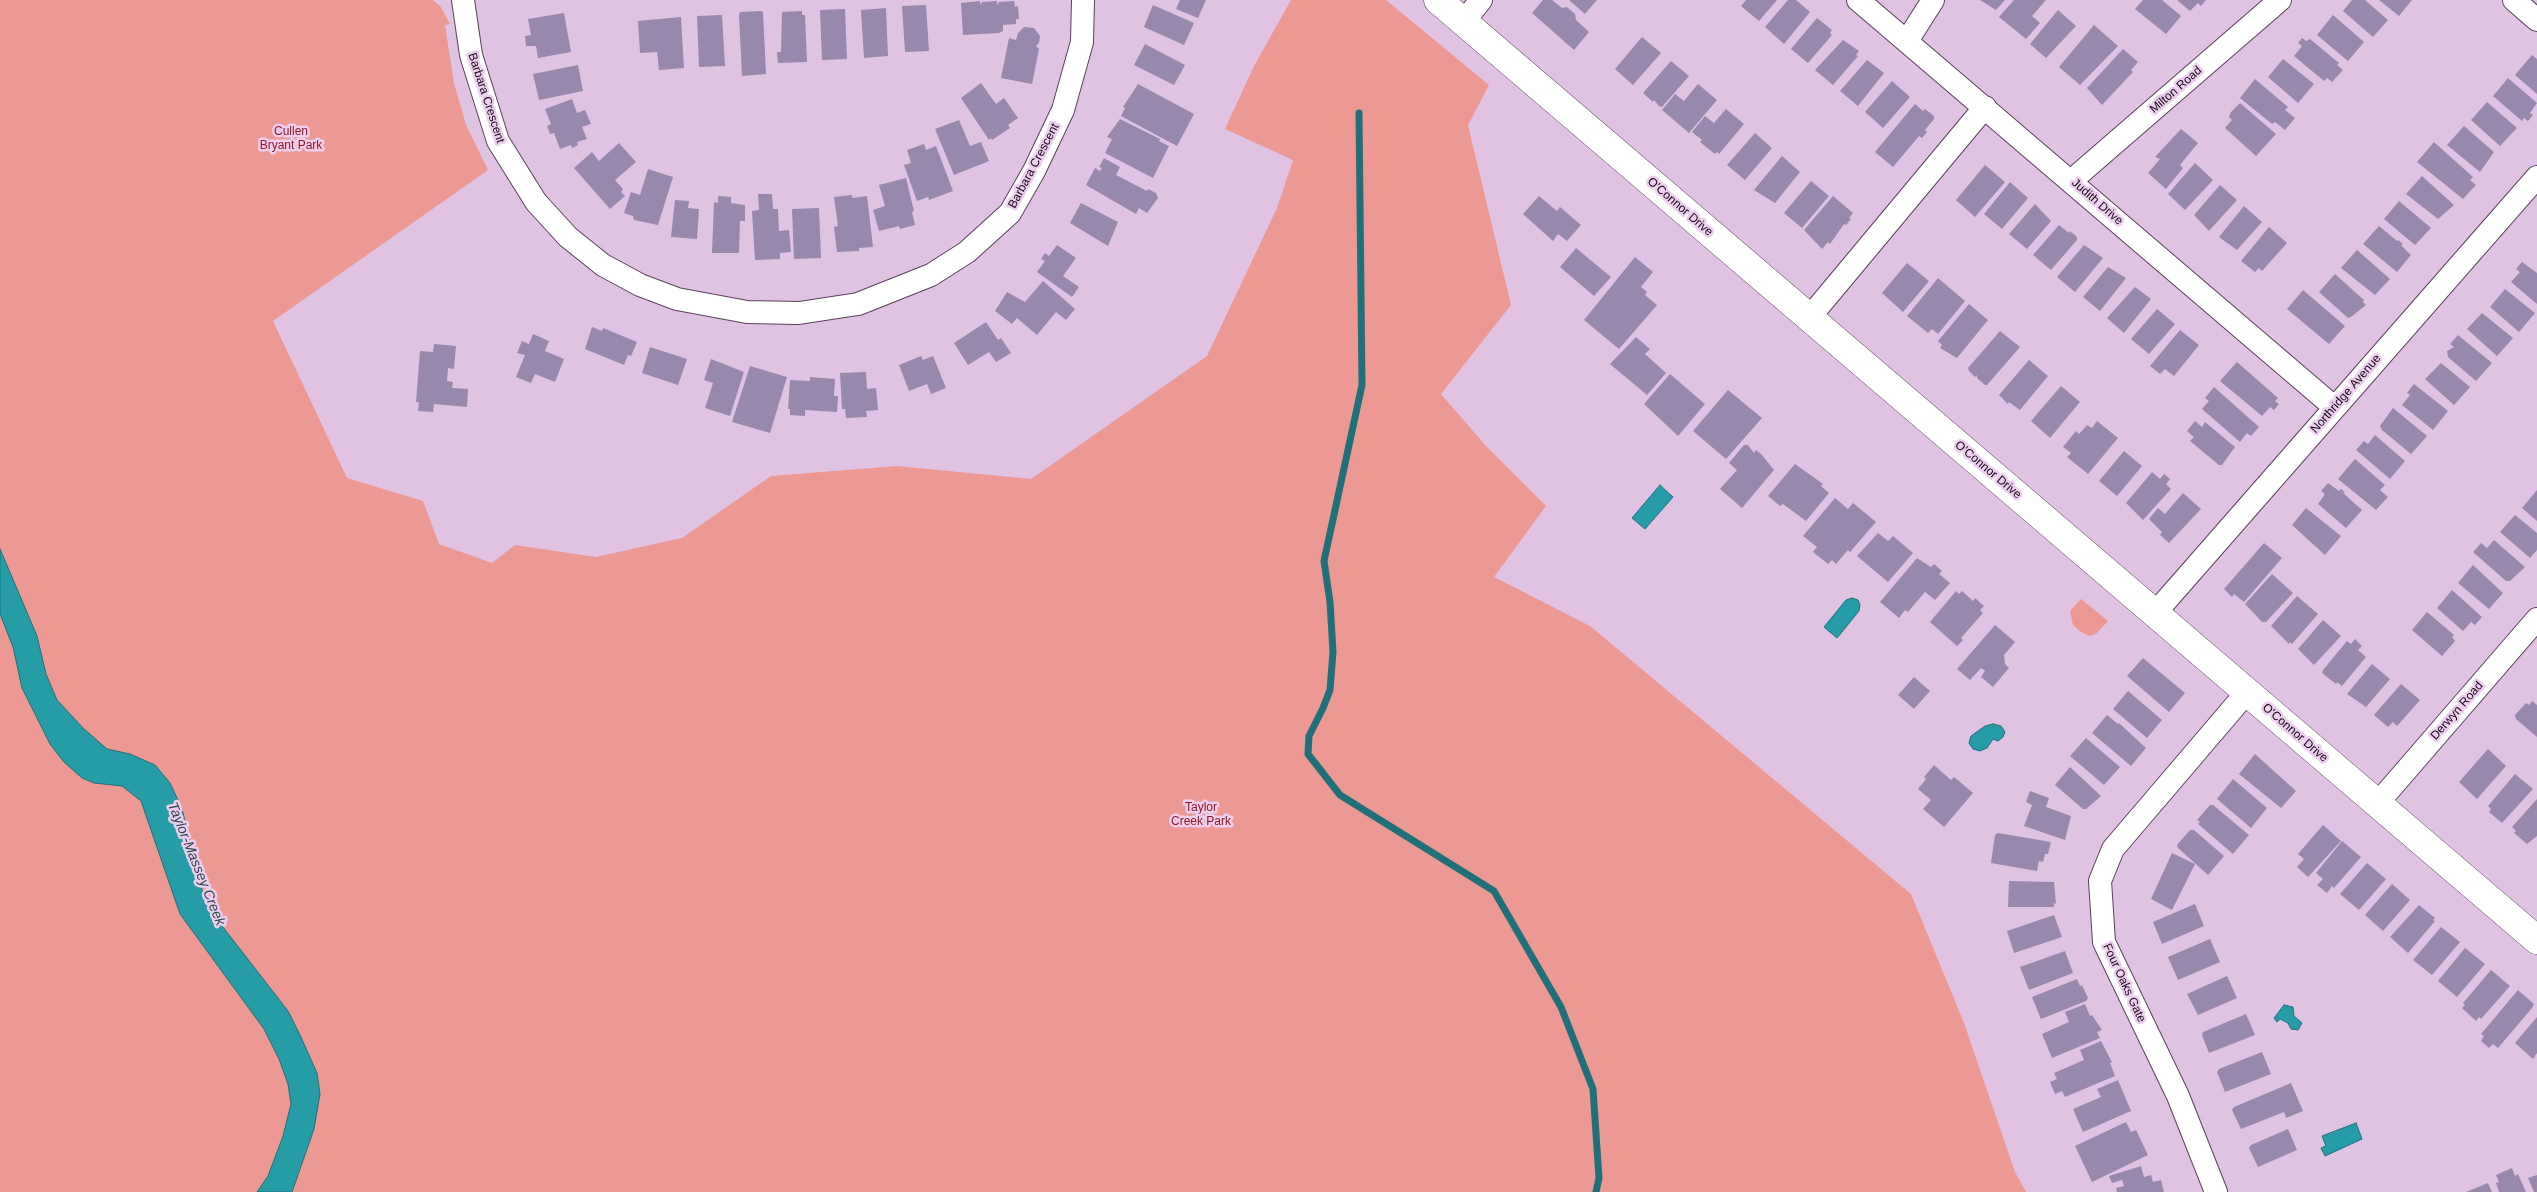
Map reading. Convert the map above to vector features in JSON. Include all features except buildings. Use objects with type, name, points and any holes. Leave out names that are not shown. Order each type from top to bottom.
[{"type":"main road","name":"O'Connor Drive","points":[[1438,0],[2156,612],[2537,940]]},
{"type":"street","name":"Barbara Crescent","points":[[463,0],[471,55],[498,142],[536,202],[568,237],[603,265],[640,284],[677,298],[747,312],[799,313],[858,304],[931,275],[968,252],[1010,213],[1034,171],[1063,110],[1082,42],[1083,0]]},
{"type":"street","points":[[1464,21],[1481,0]]},
{"type":"street","name":"Judith Drive","points":[[1858,0],[2071,180],[2334,407]]},
{"type":"street","points":[[1907,41],[1932,0]]},
{"type":"street","name":"Milton Road","points":[[2071,180],[2280,0]]},
{"type":"street","points":[[2514,0],[2537,20]]},
{"type":"street","points":[[1809,318],[1985,108]]},
{"type":"street","name":"Northridge Avenue","points":[[2156,612],[2537,177]]},
{"type":"street","name":"Derwyn Road","points":[[2377,804],[2537,619]]},
{"type":"street","name":"Four Oaks Gate","points":[[2216,1192],[2178,1096],[2104,942],[2100,881],[2113,849],[2247,692]]},
{"type":"green space","name":"Taylor Creek Park","points":[[0,0],[433,0],[441,7],[450,24],[445,25],[454,83],[466,125],[488,170],[273,321],[347,478],[423,501],[439,544],[492,563],[515,545],[596,557],[682,538],[771,476],[897,466],[1031,479],[1207,356],[1277,208],[1293,160],[1225,129],[1254,66],[1291,0],[1386,0],[1489,85],[1468,125],[1511,305],[1441,394],[1486,446],[1546,506],[1494,577],[1590,626],[1911,894],[1964,1023],[2015,1172],[2026,1192],[0,1192]]},
{"type":"green space","points":[[2081,599],[2108,621],[2097,633],[2090,636],[2081,632],[2073,625],[2070,611]]},
{"type":"shaded area","points":[[1660,485],[1673,497],[1645,529],[1632,518]]},
{"type":"shaded area","points":[[0,549],[37,636],[46,674],[57,700],[83,728],[107,749],[130,754],[155,765],[170,783],[182,809],[204,898],[219,922],[288,1011],[299,1033],[317,1073],[320,1094],[314,1129],[292,1192],[257,1192],[268,1176],[283,1136],[291,1104],[288,1084],[279,1059],[264,1029],[180,914],[141,801],[122,786],[94,783],[82,778],[64,762],[50,744],[22,688],[13,647],[0,614]]},
{"type":"shaded area","points":[[1852,598],[1858,600],[1860,605],[1859,611],[1837,638],[1824,627],[1846,600]]},
{"type":"shaded area","points":[[1993,724],[2001,726],[2005,732],[2003,737],[1998,741],[1993,739],[1987,748],[1980,751],[1973,749],[1969,743],[1971,736],[1985,726]]},
{"type":"shaded area","points":[[2284,1005],[2293,1007],[2294,1016],[2302,1023],[2298,1030],[2291,1029],[2288,1023],[2280,1019],[2277,1022],[2274,1018]]},
{"type":"shaded area","points":[[2356,1123],[2362,1139],[2325,1156],[2321,1148],[2326,1146],[2322,1136]]},
{"type":"waterway","points":[[1359,113],[1362,385],[1324,561],[1330,602],[1333,652],[1330,690],[1309,736],[1308,754],[1340,795],[1494,891],[1561,1007],[1593,1089],[1599,1178],[1596,1192]]},
{"type":"park label","name":"Cullen Bryant Park","points":[[291,139]]},
{"type":"water label","name":"Taylor-Massey Creek","points":[[196,864]]}]
